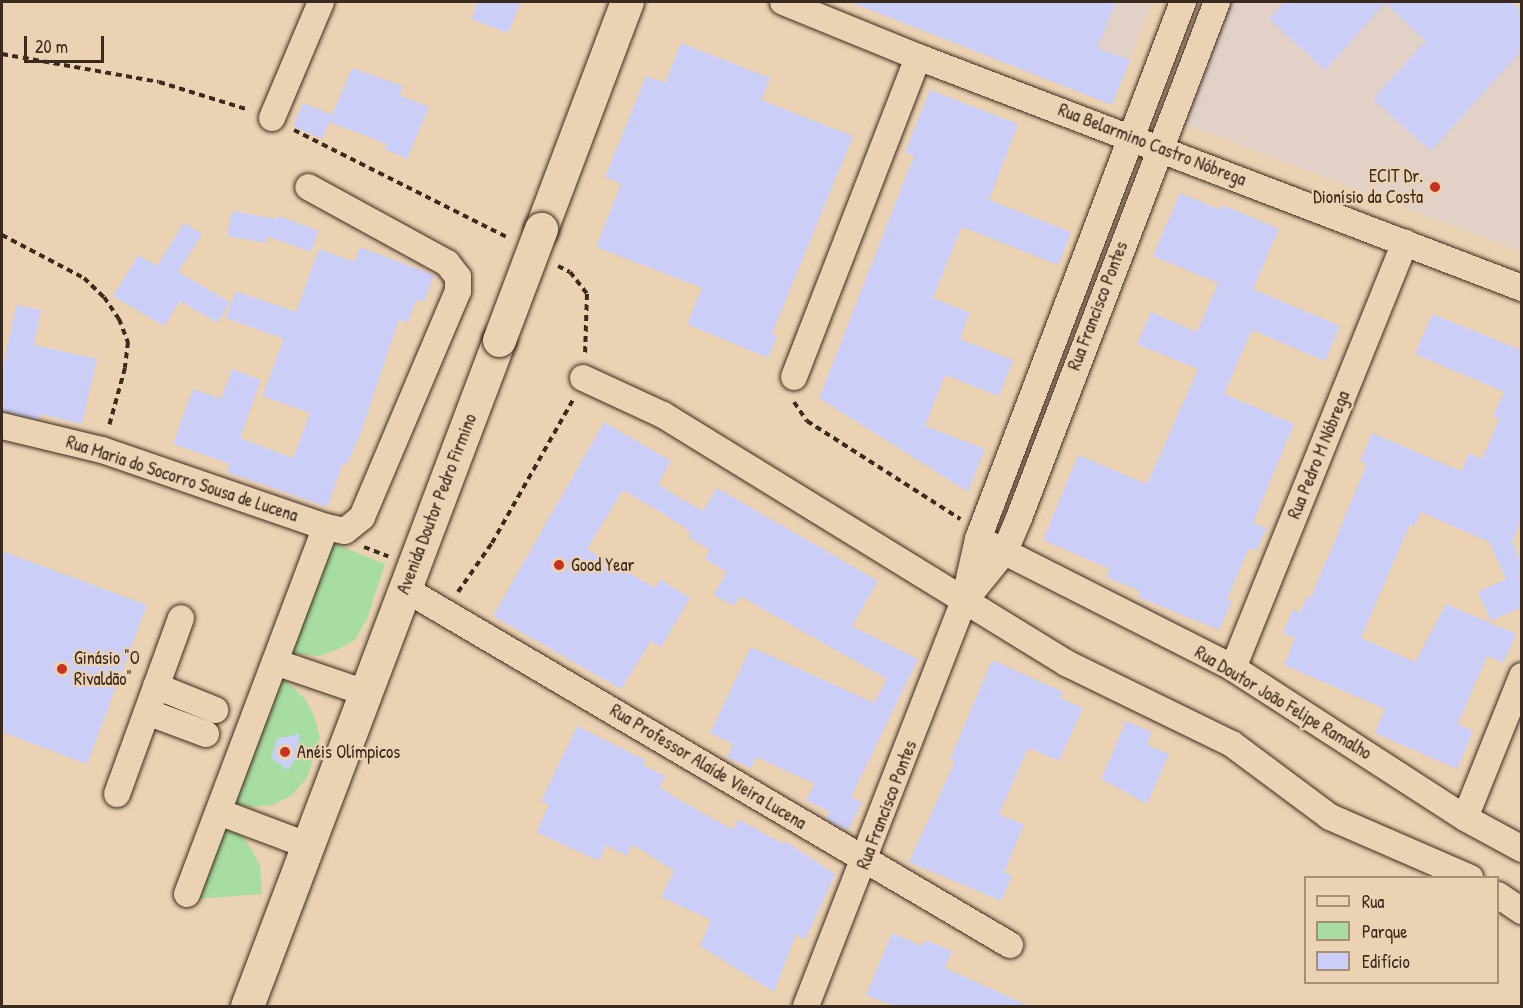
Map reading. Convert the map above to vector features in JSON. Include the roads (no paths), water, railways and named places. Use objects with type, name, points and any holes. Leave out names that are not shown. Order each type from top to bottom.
[{"type":"main road","name":"Avenida Doutor Pedro Firmino","points":[[247,1006],[627,2]]},
{"type":"street","points":[[272,118],[321,2]]},
{"type":"street","name":"Rua Belarmino Castro Nóbrega","points":[[783,2],[918,57],[1406,242],[1521,288]]},
{"type":"street","name":"Rua Francisco Pontes","points":[[807,1006],[866,861],[964,601],[978,539],[1129,136],[1183,2]]},
{"type":"street","name":"Rua Francisco Pontes","points":[[964,601],[1005,551],[1216,2]]},
{"type":"street","points":[[794,377],[918,57]]},
{"type":"street","points":[[188,894],[219,812],[224,741],[233,716],[275,662],[325,530],[345,531],[362,517],[459,282],[447,263],[308,187]]},
{"type":"street","name":"Rua Pedro M Nóbrega","points":[[1233,668],[1406,242]]},
{"type":"street","points":[[583,378],[663,415],[1066,663],[1232,744],[1330,817],[1465,876]]},
{"type":"street","name":"Rua Maria do Socorro Sousa de Lucena","points":[[2,426],[102,450],[325,530]]},
{"type":"street","name":"Rua Doutor João Felipe Ramalho","points":[[978,539],[1233,668],[1465,818],[1521,849]]},
{"type":"street","name":"Rua Professor Alaíde Vieira Lucena","points":[[410,577],[866,861],[1010,945]]},
{"type":"street","points":[[117,794],[181,618]]},
{"type":"street","points":[[275,662],[366,693]]},
{"type":"street","points":[[1465,818],[1521,676]]},
{"type":"street","points":[[156,686],[233,716]]},
{"type":"street","points":[[147,712],[224,741]]},
{"type":"street","points":[[219,812],[309,846]]},
{"type":"street","points":[[1499,896],[1521,911]]},
{"type":"place","name":"ECIT Dr. Dionísio da Costa","points":[[1435,187]]},
{"type":"place","name":"Good Year","points":[[559,565]]},
{"type":"place","name":"Ginásio \"O Rivaldão\"","points":[[62,669]]},
{"type":"place","name":"Anéis Olímpicos","points":[[285,752]]}]
